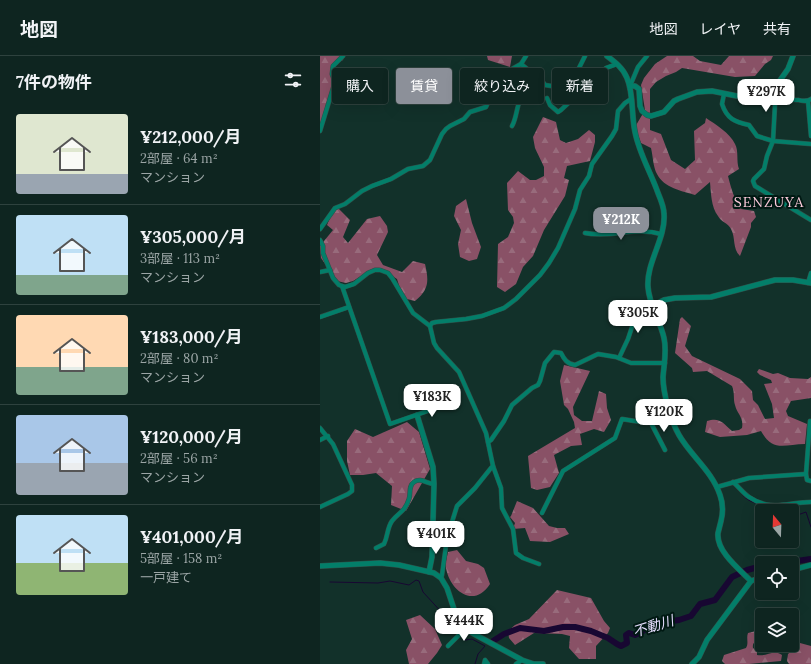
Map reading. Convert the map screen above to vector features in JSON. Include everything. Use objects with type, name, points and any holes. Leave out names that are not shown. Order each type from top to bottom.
[{"type":"street","points":[[320,131],[335,82],[332,74],[333,66],[343,56]]},
{"type":"street","points":[[320,229],[335,208],[345,204],[362,191],[391,179],[408,169],[423,166],[430,160],[442,134],[446,129],[464,119],[470,112],[486,107],[498,80],[503,74],[521,64],[526,56]]},
{"type":"street","points":[[579,68],[585,56]]},
{"type":"street","points":[[607,56],[617,64],[627,77],[630,86],[634,130],[639,148],[663,205],[664,214],[661,234],[649,274],[648,285],[649,299],[664,338],[665,362],[663,386],[672,418],[679,435],[717,487],[722,506],[718,539],[723,552],[749,579]]},
{"type":"street","points":[[630,86],[638,67],[647,56]]},
{"type":"street","points":[[793,56],[788,69],[776,86],[773,141],[764,169],[754,179],[754,184],[775,199],[811,220]]},
{"type":"street","points":[[521,64],[526,68]]},
{"type":"street","points":[[547,98],[550,105],[558,112],[606,68],[617,64]]},
{"type":"street","points":[[544,84],[552,86]]},
{"type":"street","points":[[630,86],[635,86],[639,89],[640,106],[642,111],[651,116],[664,112],[678,99],[697,92],[712,91],[737,96],[748,95],[776,86]]},
{"type":"street","points":[[776,86],[779,94],[786,100],[809,100],[811,136]]},
{"type":"street","points":[[724,94],[722,107],[730,118],[737,123],[749,125],[757,136],[773,141],[811,144]]},
{"type":"street","points":[[430,326],[432,323],[436,322],[482,316],[504,308],[516,299],[540,274],[558,248],[575,209],[580,190],[588,176],[592,164],[616,129],[618,111],[631,99]]},
{"type":"street","points":[[512,126],[515,121],[519,104]]},
{"type":"street","points":[[585,233],[604,235],[650,231],[661,234]]},
{"type":"street","points":[[320,240],[330,270],[336,282],[345,287],[354,284],[368,273],[375,270],[384,271],[392,278],[413,313],[430,326],[434,343],[459,372],[482,423],[493,466],[501,488],[502,508],[513,529],[516,553],[523,558],[539,564]]},
{"type":"street","points":[[320,272],[330,270]]},
{"type":"street","points":[[619,358],[628,339],[635,318],[641,312],[664,300],[675,298],[711,297],[775,280],[793,280],[809,283],[811,273]]},
{"type":"street","points":[[342,286],[390,424],[442,406]]},
{"type":"street","points":[[320,317],[349,307]]},
{"type":"street","points":[[488,442],[504,421],[512,405],[532,388],[538,385],[545,362],[554,352],[561,352],[565,361],[571,365],[575,365],[598,354],[619,358],[631,363],[665,362]]},
{"type":"street","points":[[417,415],[433,466],[432,557],[428,572]]},
{"type":"street","points":[[542,513],[563,471],[615,438],[622,419],[651,423],[672,418]]},
{"type":"street","points":[[810,421],[806,474],[807,480],[811,481]]},
{"type":"street","points":[[651,423],[665,450]]},
{"type":"street","points":[[320,428],[333,444],[352,485],[352,492],[320,507]]},
{"type":"street","points":[[320,440],[328,436]]},
{"type":"street","points":[[441,578],[447,538],[457,506],[467,497],[493,466]]},
{"type":"street","points":[[717,487],[749,478],[806,474]]},
{"type":"street","points":[[376,548],[384,544],[389,526],[404,510],[410,498],[410,486],[419,480],[434,484]]},
{"type":"street","points":[[734,482],[751,499],[775,507],[811,502]]},
{"type":"street","points":[[320,566],[380,563],[399,565],[428,572],[441,578],[447,588],[456,618],[466,630],[522,660],[534,664],[543,664]]},
{"type":"street","points":[[799,568],[811,565]]},
{"type":"street","points":[[692,664],[699,657],[714,631],[749,579],[755,578]]},
{"type":"street","points":[[448,646],[459,636],[458,627],[460,624]]},
{"type":"street","points":[[484,664],[485,660],[488,664]]},
{"type":"street","points":[[516,664],[522,660]]},
{"type":"green space","points":[[320,56],[344,56],[343,60],[331,66],[332,101],[327,103],[320,129]]},
{"type":"green space","points":[[487,56],[512,56],[510,67],[488,60]]},
{"type":"green space","points":[[667,56],[693,56],[700,61],[721,65],[729,56],[773,56],[755,76],[735,77],[682,68],[656,82],[650,89],[650,130],[661,134],[671,160],[685,169],[695,160],[694,131],[705,123],[706,118],[718,126],[733,140],[737,150],[739,169],[728,176],[730,185],[741,209],[754,211],[756,217],[751,223],[751,227],[740,256],[736,250],[731,229],[719,218],[714,208],[710,182],[695,195],[664,183],[656,171],[651,148],[641,143],[635,127],[645,110],[641,85],[644,78],[655,64]]},
{"type":"green space","points":[[543,117],[556,122],[560,140],[566,143],[578,139],[589,130],[595,135],[595,142],[590,161],[567,166],[564,178],[569,180],[565,196],[544,230],[533,256],[523,267],[516,284],[505,292],[497,287],[498,244],[508,237],[514,223],[513,217],[508,210],[507,183],[518,171],[530,180],[536,180],[544,176],[544,167],[535,148],[533,137]]},
{"type":"green space","points":[[466,199],[472,223],[481,247],[477,259],[469,261],[460,257],[458,244],[461,230],[454,216],[456,206]]},
{"type":"green space","points":[[338,208],[350,220],[343,237],[348,243],[367,219],[380,216],[387,226],[388,232],[377,255],[383,265],[402,272],[413,261],[425,264],[427,285],[420,297],[415,301],[403,298],[397,279],[380,268],[371,270],[353,281],[346,283],[337,281],[321,258],[320,246],[333,230],[327,225],[333,211]]},
{"type":"green space","points":[[682,317],[691,326],[685,346],[692,356],[740,379],[752,391],[753,400],[758,405],[765,419],[774,418],[772,404],[764,384],[772,383],[771,380],[757,372],[759,369],[773,374],[778,373],[790,378],[808,379],[811,377],[811,398],[791,401],[786,411],[788,416],[807,424],[805,444],[785,446],[775,445],[766,438],[761,431],[747,435],[720,437],[705,432],[707,421],[718,420],[724,423],[732,431],[742,428],[742,421],[735,405],[732,386],[707,371],[693,372],[692,368],[675,353],[680,319]]},
{"type":"green space","points":[[564,365],[590,371],[573,407],[574,415],[582,421],[592,421],[599,391],[606,394],[607,408],[611,420],[604,432],[594,429],[580,434],[582,445],[571,446],[554,455],[559,473],[550,487],[537,490],[531,488],[528,456],[575,428],[568,409],[564,405],[560,381]]},
{"type":"green space","points":[[407,422],[419,432],[430,469],[406,511],[391,505],[392,486],[376,473],[350,475],[347,461],[347,441],[355,429],[373,437]]},
{"type":"green space","points":[[517,501],[533,508],[549,526],[565,528],[569,534],[550,542],[530,541],[525,528],[513,529],[515,523],[510,517]]},
{"type":"green space","points":[[457,550],[466,561],[478,564],[484,568],[490,584],[484,591],[477,595],[470,596],[457,590],[448,576],[446,560],[448,552]]},
{"type":"green space","points":[[557,590],[591,598],[604,621],[610,628],[608,633],[596,646],[596,659],[579,659],[569,648],[570,636],[562,634],[534,633],[515,645],[509,638],[508,631],[515,625],[529,619]]},
{"type":"green space","points":[[420,615],[435,629],[442,645],[428,664],[409,664],[406,650],[412,639],[406,620]]},
{"type":"green space","points":[[755,631],[755,642],[753,648],[755,652],[757,652],[757,655],[779,653],[782,655],[781,661],[749,664],[725,664],[722,661],[724,655],[746,648],[748,633]]},
{"type":"green space","points":[[799,642],[811,646],[811,664],[789,664],[787,661],[788,654],[790,652],[799,652]]},
{"type":"waterway","points":[[741,492],[745,498],[758,504]]},
{"type":"waterway","points":[[799,514],[806,512],[811,527]]},
{"type":"waterway","name":"不動川","points":[[799,561],[811,559]]},
{"type":"waterway","name":"不動川","points":[[493,641],[504,634],[520,628],[544,631],[563,627],[575,627],[591,631],[608,638],[621,646],[627,643],[626,635],[629,633],[635,635],[651,625],[679,620],[691,616],[700,604],[715,600],[732,577],[755,568]]},
{"type":"waterway","points":[[330,582],[378,583],[390,581],[409,585],[416,580],[419,581],[423,592],[456,628]]},
{"type":"waterway","points":[[460,634],[465,640],[472,639],[485,646],[478,654],[475,664]]},
{"type":"district","name":"SENZUYA","points":[[769,202]]}]
